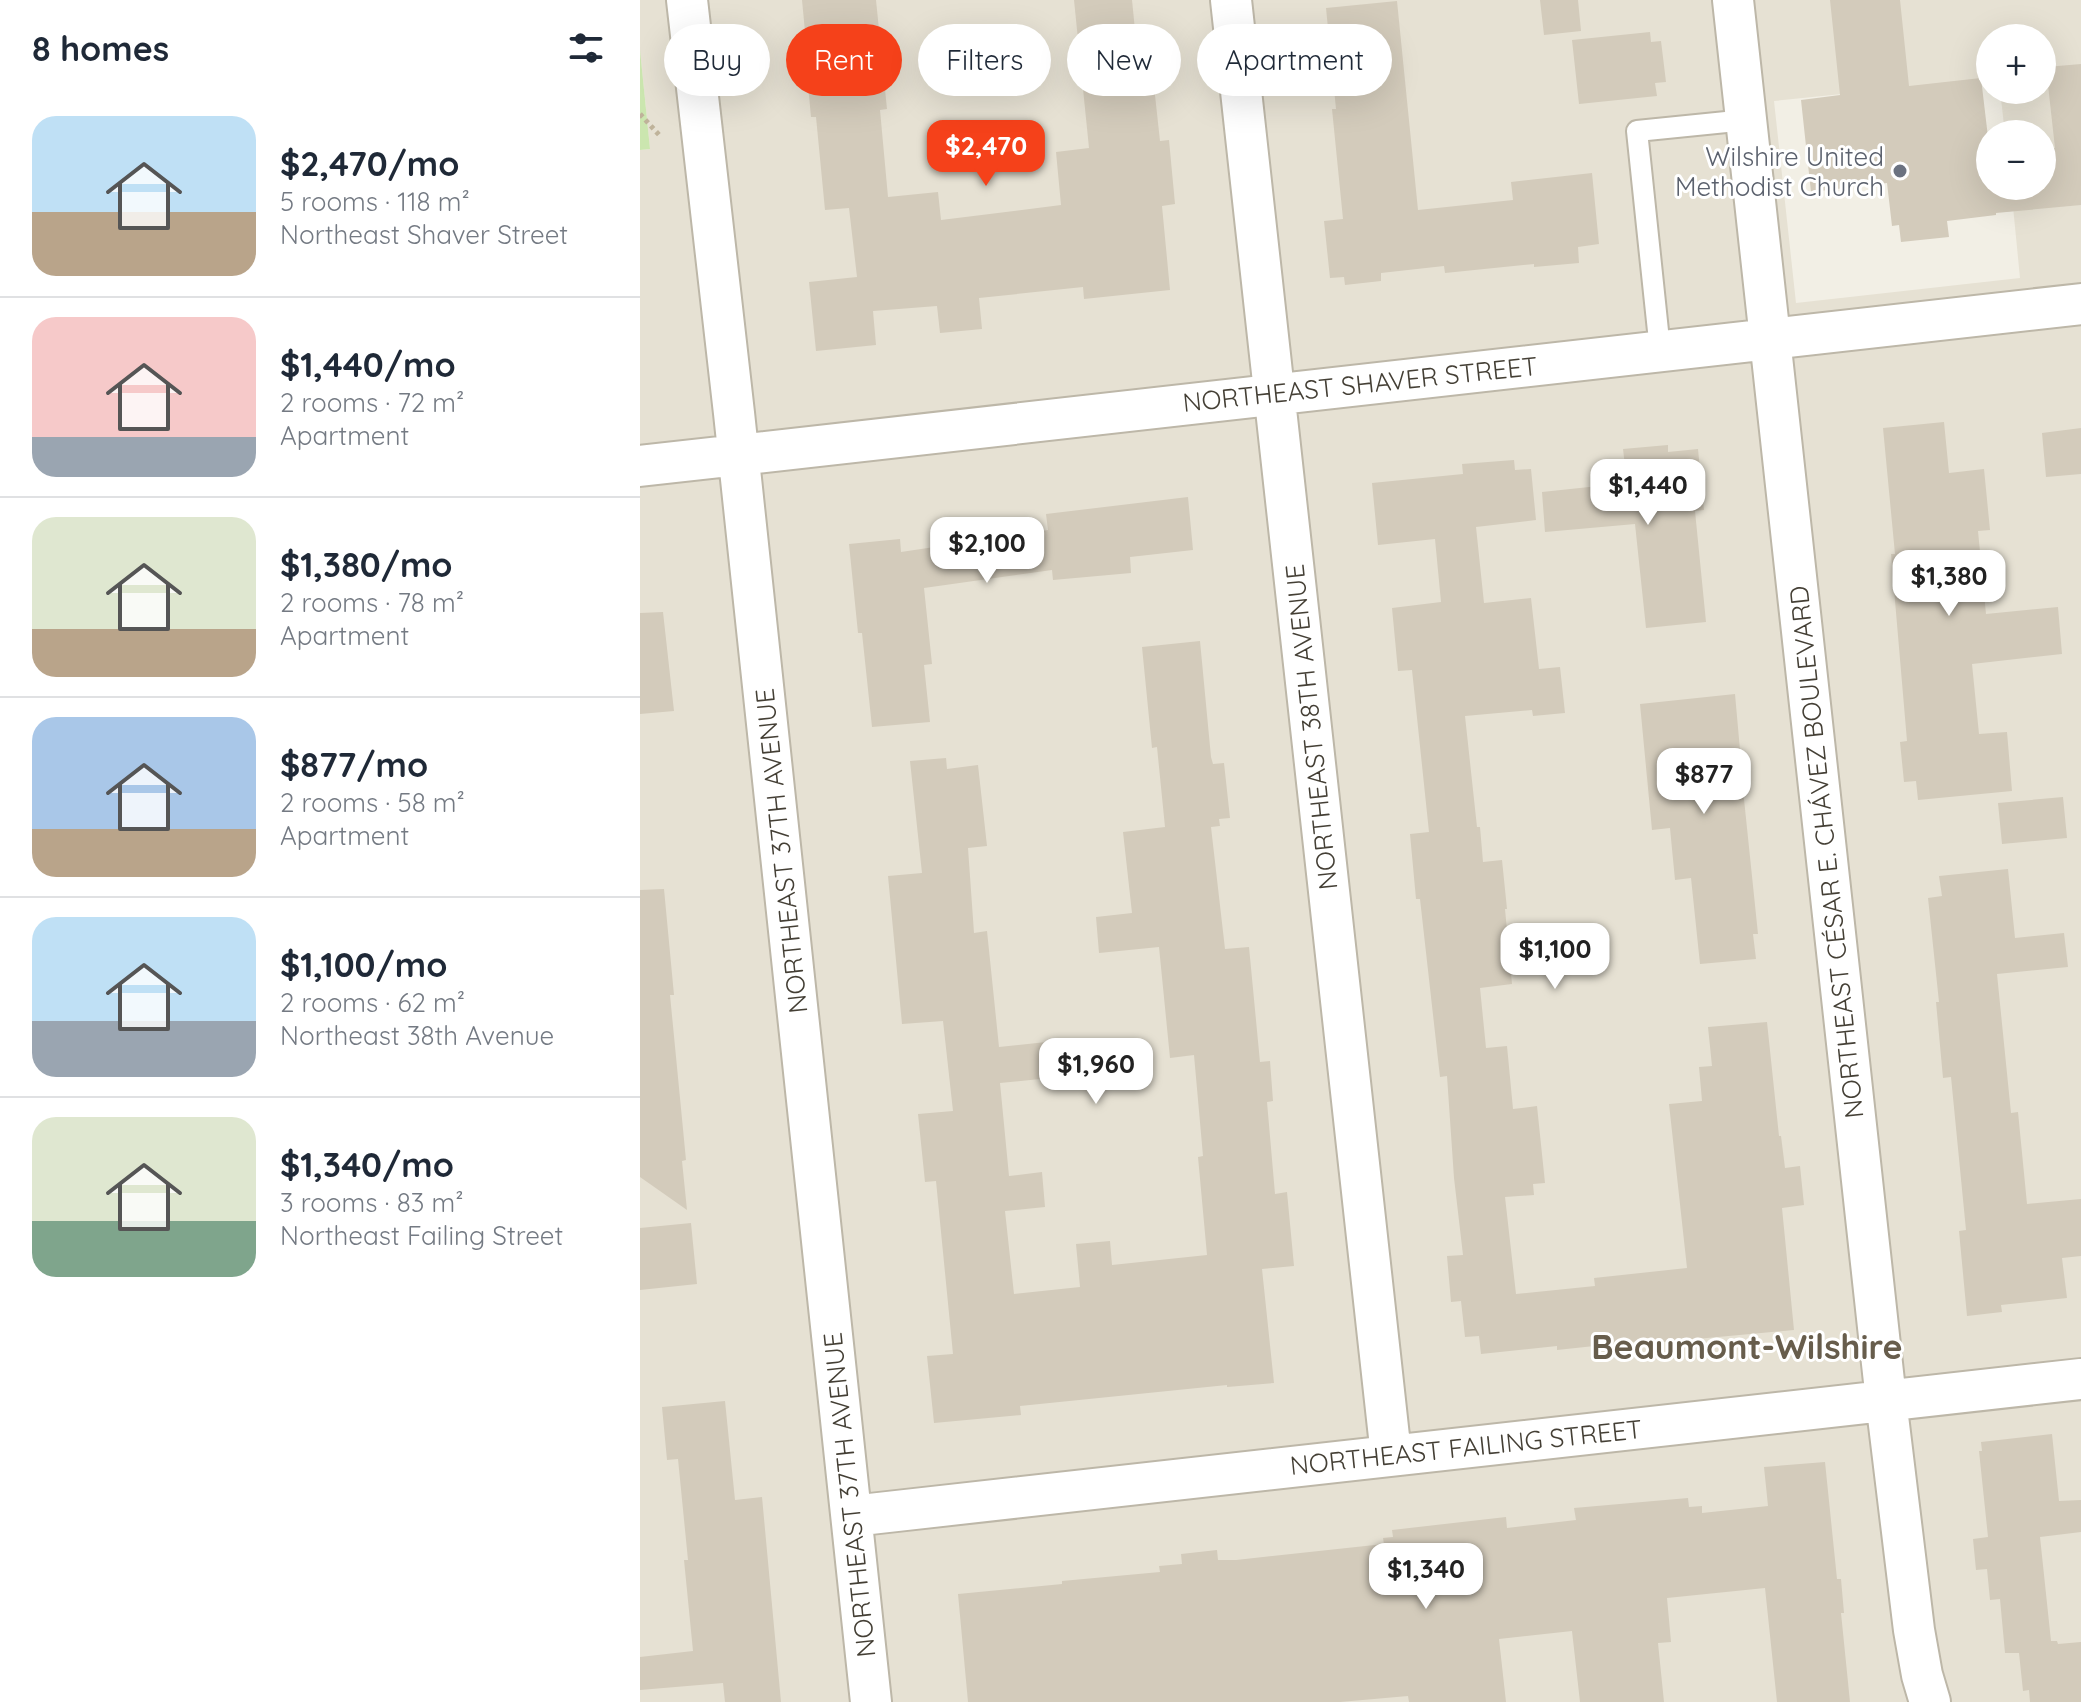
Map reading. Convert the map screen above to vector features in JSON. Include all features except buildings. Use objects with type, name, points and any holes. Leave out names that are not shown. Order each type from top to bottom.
[{"type":"street","name":"NORTHEAST 37TH AVENUE","points":[[687,0],[871,1702]]},
{"type":"street","name":"NORTHEAST 38TH AVENUE","points":[[1231,0],[1391,1455]]},
{"type":"street","name":"NORTHEAST CÉSAR E. CHÁVEZ BOULEVARD","points":[[1733,0],[1886,1400],[1914,1630],[1930,1702]]},
{"type":"street","name":"NORTHEAST SHAVER STREET","points":[[640,466],[2081,304]]},
{"type":"street","name":"NORTHEAST FAILING STREET","points":[[852,1516],[2081,1379]]},
{"type":"lane","points":[[1660,350],[1637,131],[1746,120]]},
{"type":"shaded area","points":[[640,0],[2081,0],[2081,1702],[640,1702],[640,150],[650,149],[640,50]],"holes":[[[1976,24],[2056,24],[2056,104],[2002,104],[2003,120],[2056,120],[2056,200],[2012,200],[2020,278],[1796,303],[1774,101],[1976,80]]]},
{"type":"green space","points":[[640,50],[650,149],[640,150]]},
{"type":"place","name":"Wilshire United Methodist Church","points":[[1900,171]]},
{"type":"district","name":"Beaumont-Wilshire","points":[[1747,1346]]}]
